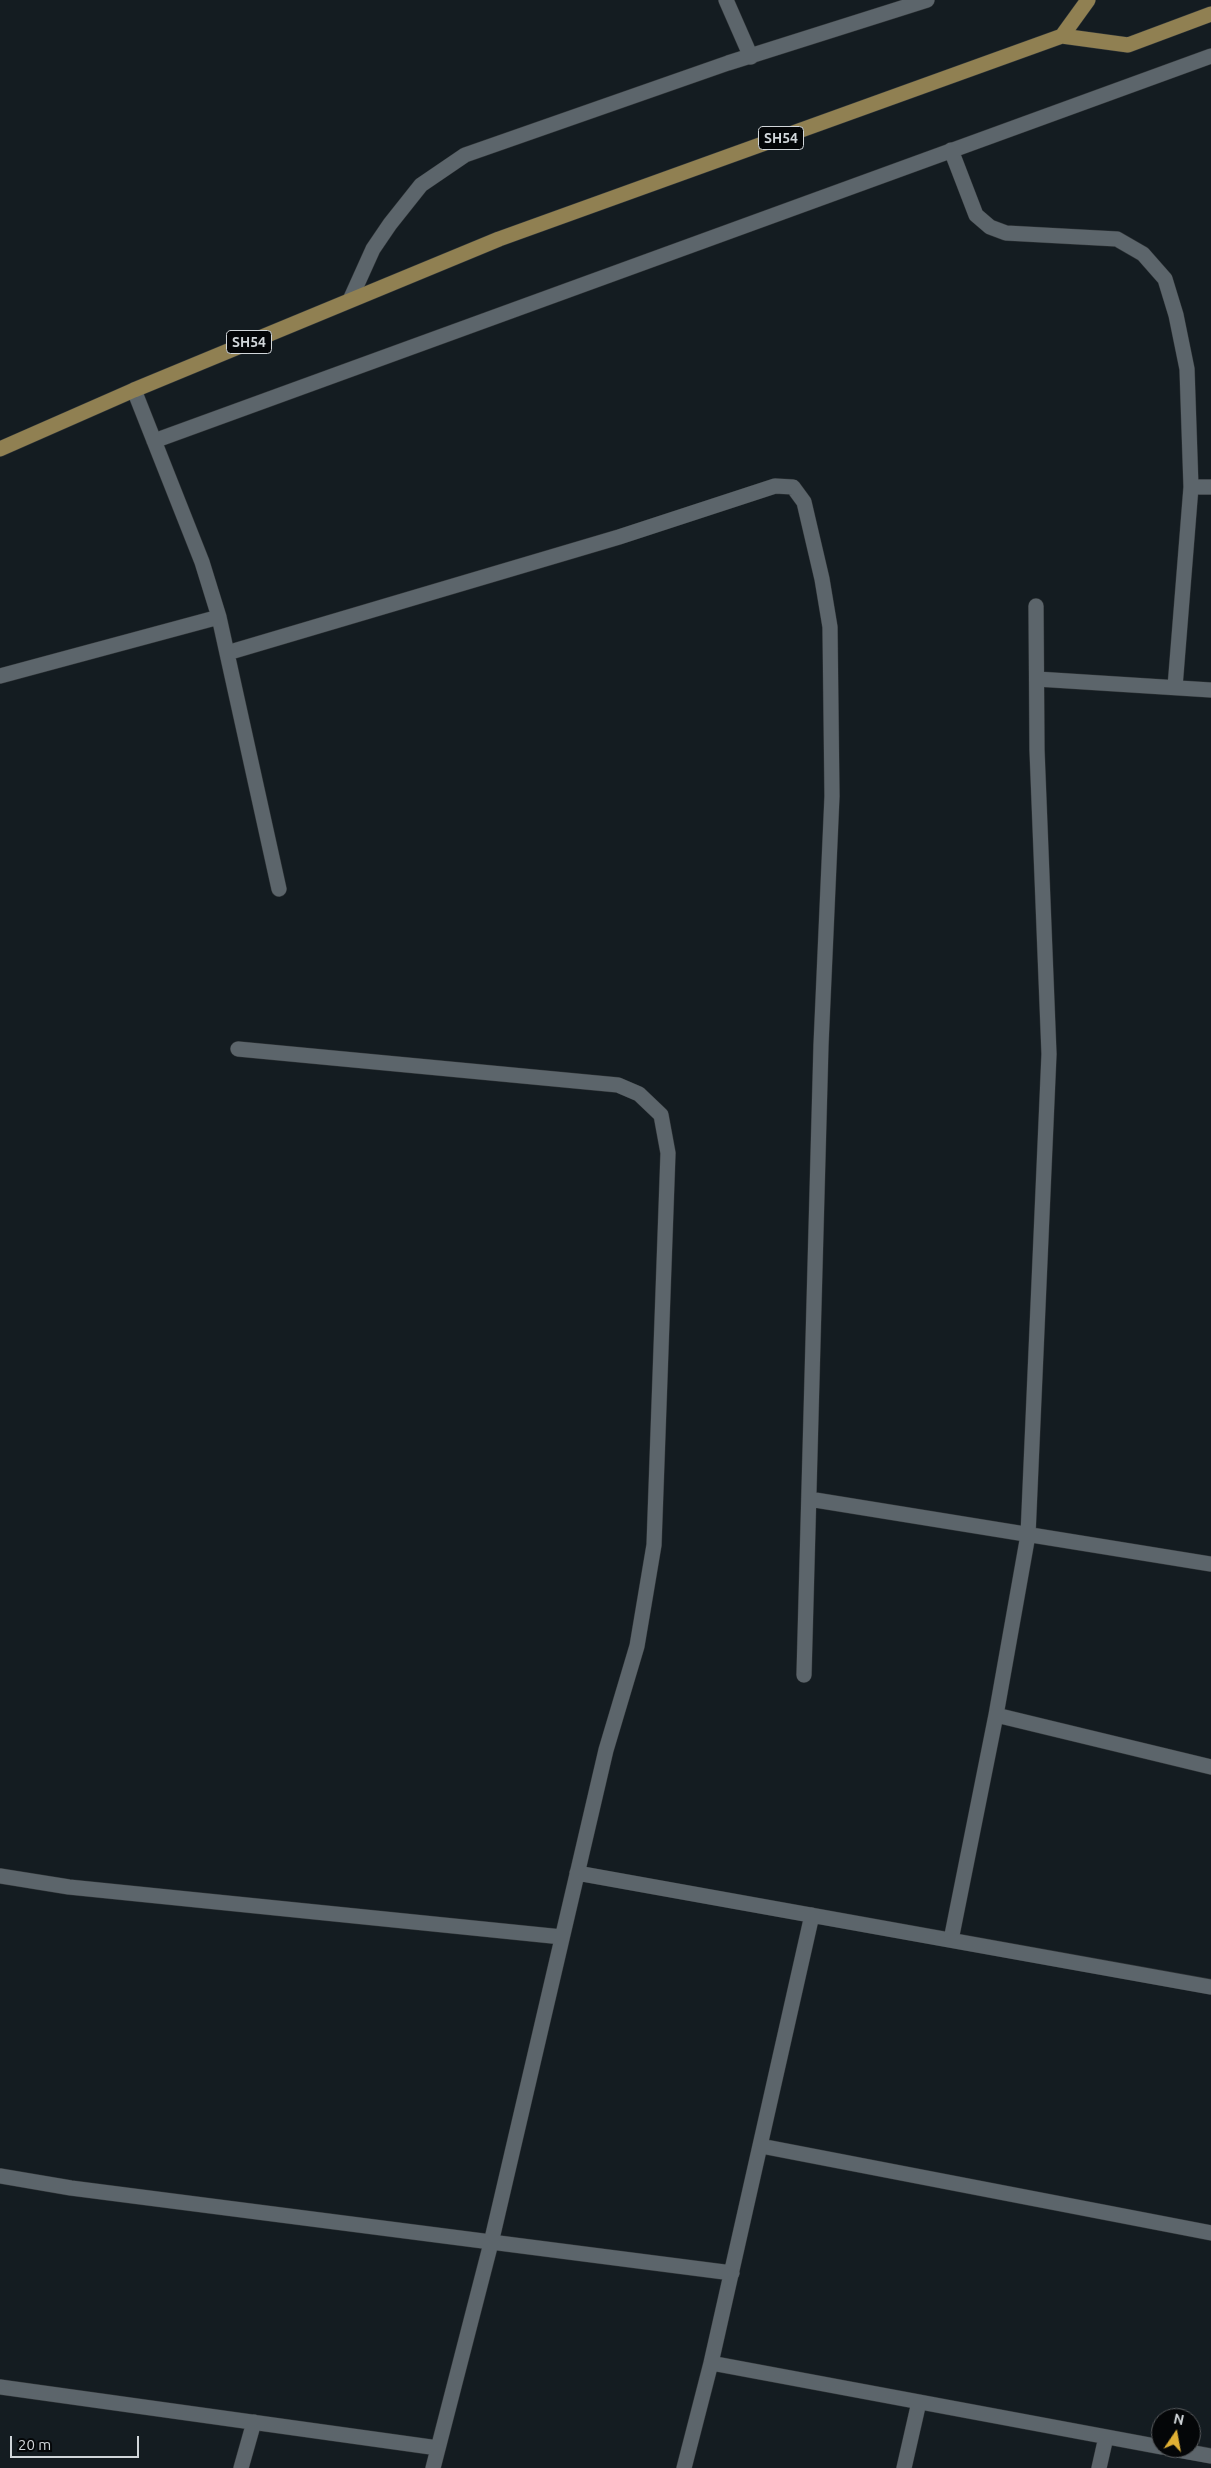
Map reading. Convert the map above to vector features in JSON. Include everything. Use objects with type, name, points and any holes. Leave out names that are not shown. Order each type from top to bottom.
[{"type":"main road","points":[[1062,36],[1088,0]]},
{"type":"main road","name":"SH54","points":[[0,449],[134,390],[499,239],[1062,36],[1128,44],[1211,14]]},
{"type":"street","points":[[726,0],[751,57]]},
{"type":"street","points":[[350,300],[373,249],[390,224],[421,185],[465,155],[751,57],[927,0]]},
{"type":"street","points":[[154,441],[1211,56]]},
{"type":"street","points":[[951,150],[976,214],[990,227],[1006,233],[1117,239],[1143,254],[1165,279],[1176,315],[1187,369],[1190,487],[1175,687]]},
{"type":"street","points":[[134,390],[202,562],[219,618],[279,889]]},
{"type":"street","points":[[227,653],[619,536],[775,486],[793,487],[804,502],[822,579],[830,627],[832,796],[821,1045],[804,1675]]},
{"type":"street","points":[[1190,487],[1211,487]]},
{"type":"street","points":[[951,1940],[996,1716],[1028,1535],[1049,1054],[1037,750],[1036,606]]},
{"type":"street","points":[[0,676],[219,618]]},
{"type":"street","points":[[1037,679],[1211,690]]},
{"type":"street","points":[[238,1050],[618,1085],[639,1094],[661,1115],[668,1153],[654,1544],[637,1646],[606,1750],[491,2243],[433,2468]]},
{"type":"street","points":[[809,1499],[1211,1564]]},
{"type":"street","points":[[996,1716],[1211,1767]]},
{"type":"street","points":[[577,1872],[1211,1987]]},
{"type":"street","points":[[0,1876],[69,1888],[562,1937]]},
{"type":"street","points":[[684,2468],[732,2274],[812,1915]]},
{"type":"street","points":[[761,2146],[1211,2233]]},
{"type":"street","points":[[0,2176],[72,2188],[732,2274]]},
{"type":"street","points":[[711,2363],[1151,2445]]},
{"type":"street","points":[[0,2387],[438,2448]]},
{"type":"street","points":[[904,2468],[919,2402]]},
{"type":"street","points":[[241,2468],[254,2422]]},
{"type":"street","points":[[1099,2468],[1106,2437]]}]
